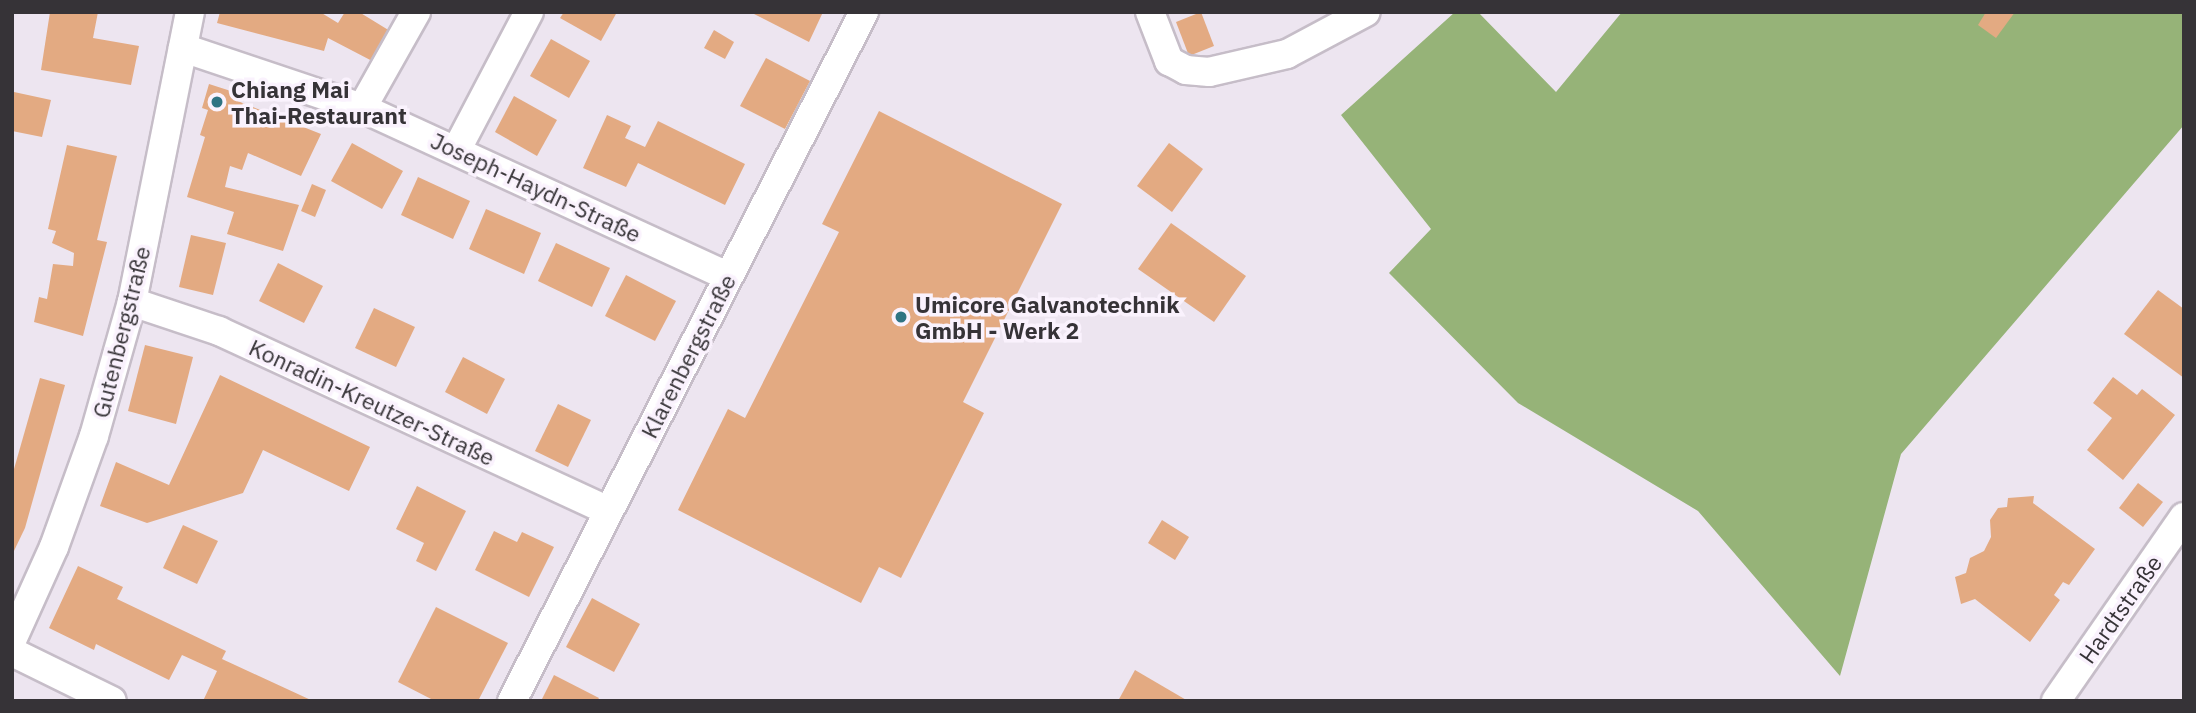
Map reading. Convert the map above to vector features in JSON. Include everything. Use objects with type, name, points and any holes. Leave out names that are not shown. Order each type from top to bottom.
[{"type":"street","name":"Gutenbergstraße","points":[[12,640],[54,547],[94,436],[132,302],[190,12]]},
{"type":"street","points":[[362,108],[415,12]]},
{"type":"street","points":[[457,149],[529,12]]},
{"type":"street","name":"Klarenbergstraße","points":[[512,701],[864,12]]},
{"type":"street","points":[[1150,12],[1169,61],[1186,70],[1209,72],[1245,67],[1287,54],[1366,12]]},
{"type":"street","name":"Joseph-Haydn-Straße","points":[[183,48],[362,108],[457,149],[729,276]]},
{"type":"street","name":"Konradin-Kreutzer-Straße","points":[[132,302],[219,331],[608,512]]},
{"type":"street","name":"Hardtstraße","points":[[2056,701],[2184,517]]},
{"type":"street","points":[[12,652],[112,701]]},
{"type":"green space","points":[[1455,12],[1478,12],[1556,92],[1622,12],[2184,12],[2184,125],[1901,454],[1840,676],[1698,511],[1518,403],[1389,273],[1431,229],[1341,115]]},
{"type":"building","points":[[50,12],[98,12],[93,38],[139,46],[131,85],[41,70]]},
{"type":"building","points":[[220,12],[320,12],[338,23],[345,12],[359,12],[390,31],[376,63],[328,38],[324,51],[217,23]]},
{"type":"building","points":[[564,12],[617,12],[601,41],[560,18]]},
{"type":"building","points":[[750,12],[823,12],[809,42]]},
{"type":"building","points":[[1201,12],[1214,46],[1189,56],[1176,22]]},
{"type":"building","points":[[1986,12],[2015,12],[1996,38],[1978,25]]},
{"type":"building","points":[[714,30],[734,42],[725,59],[704,48]]},
{"type":"building","points":[[551,39],[590,61],[569,98],[530,76]]},
{"type":"building","points":[[766,58],[810,81],[785,129],[740,106]]},
{"type":"building","points":[[209,84],[237,93],[235,100],[321,134],[301,176],[248,153],[242,170],[230,166],[225,187],[299,205],[283,251],[227,234],[234,212],[187,197],[205,137],[200,135],[208,110],[202,108]]},
{"type":"building","points":[[14,92],[51,100],[42,137],[12,131]]},
{"type":"building","points":[[514,96],[557,120],[537,156],[495,132]]},
{"type":"building","name":"Umicore Galvanotechnik GmbH - Werk 2","points":[[879,111],[1062,204],[963,402],[984,413],[901,578],[879,567],[861,603],[678,510],[728,409],[745,418],[839,232],[822,224]]},
{"type":"building","points":[[607,115],[631,126],[625,138],[645,147],[658,121],[745,164],[725,205],[638,163],[626,187],[583,168]]},
{"type":"building","points":[[352,143],[403,171],[382,209],[331,181]]},
{"type":"building","points":[[1169,143],[1203,169],[1172,212],[1137,186]]},
{"type":"building","points":[[67,145],[117,156],[97,240],[107,242],[83,336],[34,322],[39,297],[47,299],[53,264],[73,266],[74,253],[52,243],[56,231],[48,229]]},
{"type":"building","points":[[418,177],[470,201],[453,239],[401,215]]},
{"type":"building","points":[[312,184],[326,190],[315,217],[301,211]]},
{"type":"building","points":[[486,209],[541,233],[524,274],[469,249]]},
{"type":"building","points":[[1171,223],[1246,276],[1214,322],[1138,269]]},
{"type":"building","points":[[191,235],[226,243],[213,295],[179,287]]},
{"type":"building","points":[[556,243],[610,268],[592,307],[538,281]]},
{"type":"building","points":[[278,263],[323,286],[304,323],[259,301]]},
{"type":"building","points":[[626,275],[676,301],[655,341],[605,316]]},
{"type":"building","points":[[2158,290],[2184,309],[2184,378],[2124,334]]},
{"type":"building","points":[[374,308],[415,327],[396,367],[355,348]]},
{"type":"building","points":[[145,345],[193,357],[176,424],[128,411]]},
{"type":"building","points":[[463,357],[505,379],[487,414],[445,392]]},
{"type":"building","points":[[220,375],[370,447],[349,491],[263,450],[243,493],[147,523],[100,506],[116,462],[169,485]]},
{"type":"building","points":[[2113,377],[2137,395],[2142,389],[2175,415],[2123,480],[2087,450],[2112,418],[2093,403]]},
{"type":"building","points":[[40,378],[65,385],[25,528],[12,555],[12,476]]},
{"type":"building","points":[[558,404],[591,420],[568,467],[535,451]]},
{"type":"building","points":[[2138,483],[2163,502],[2143,527],[2119,508]]},
{"type":"building","points":[[417,486],[466,511],[436,571],[416,561],[424,543],[396,529]]},
{"type":"building","points":[[2034,496],[2033,503],[2095,549],[2069,585],[2063,582],[2054,595],[2060,600],[2030,642],[1975,599],[1961,604],[1955,577],[1966,573],[1970,558],[1984,551],[1991,537],[1990,520],[1998,508],[2007,507],[2008,498]]},
{"type":"building","points":[[1162,520],[1189,537],[1175,560],[1148,543]]},
{"type":"building","points":[[183,525],[218,541],[197,584],[163,568]]},
{"type":"building","points":[[494,531],[517,542],[522,532],[554,547],[529,597],[475,570]]},
{"type":"building","points":[[78,566],[123,587],[117,599],[226,651],[222,659],[313,701],[203,701],[217,671],[182,655],[169,680],[96,644],[94,650],[49,628]]},
{"type":"building","points":[[592,598],[640,624],[614,672],[566,647]]},
{"type":"building","points":[[436,607],[508,643],[478,701],[435,701],[398,682]]},
{"type":"building","points":[[1135,670],[1188,701],[1118,701]]},
{"type":"building","points":[[554,675],[599,698],[597,701],[541,701]]},
{"type":"place","name":"Chiang Mai Thai-Restaurant","points":[[217,102]]},
{"type":"place","name":"Umicore Galvanotechnik GmbH - Werk 2","points":[[901,317]]}]
